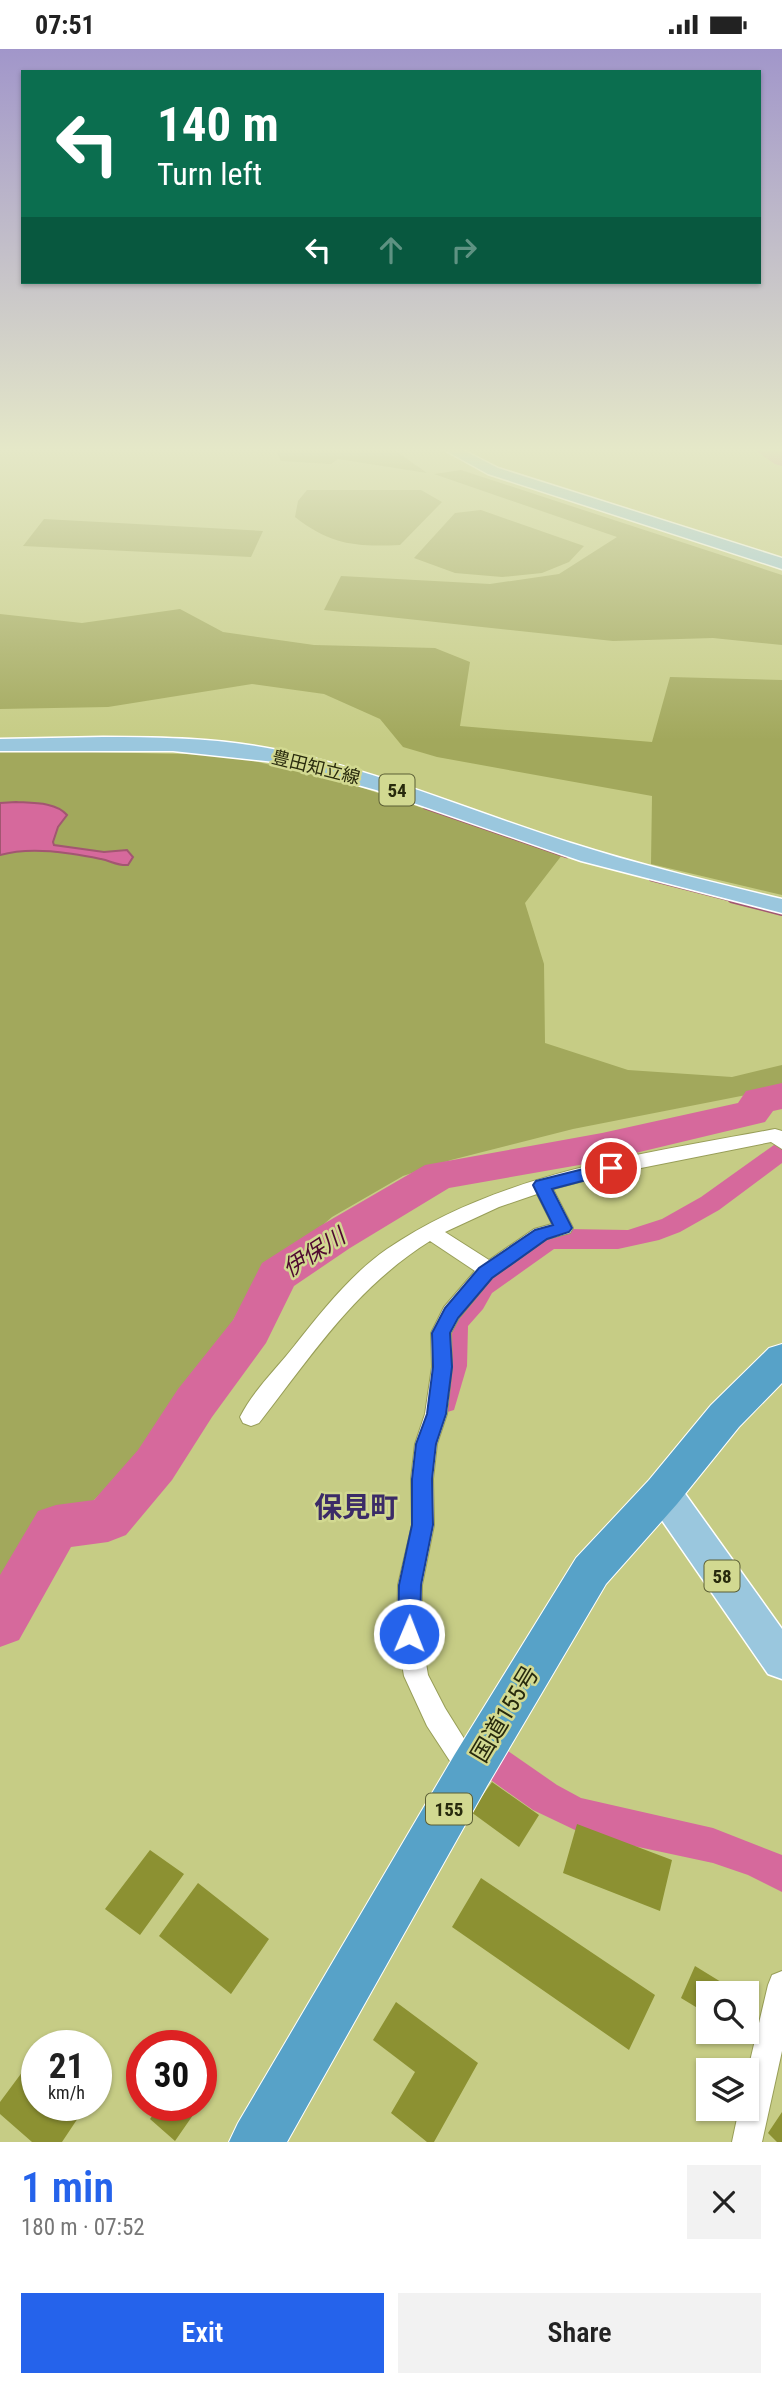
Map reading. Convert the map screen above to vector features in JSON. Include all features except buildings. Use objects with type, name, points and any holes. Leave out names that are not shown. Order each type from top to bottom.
[{"type":"highway","name":"国道155号","points":[[257,2142],[471,1770],[591,1571],[663,1492],[725,1416],[782,1360]]},
{"type":"main road","points":[[724,545],[782,563]]},
{"type":"main road","name":"豊田知立線","points":[[0,745],[124,744],[225,749],[274,755],[358,776],[562,848],[782,906]]},
{"type":"main road","name":"58","points":[[663,1492],[782,1661]]},
{"type":"street","points":[[251,1417],[351,1291],[407,1245],[454,1218],[515,1192],[611,1168],[775,1135],[782,1143]]},
{"type":"street","points":[[471,1770],[436,1717],[416,1676],[409,1634],[410,1585],[422,1525],[422,1479],[426,1444],[436,1414],[443,1367],[441,1333],[451,1313],[489,1271],[541,1234],[563,1228],[542,1185]]},
{"type":"street","points":[[430,1232],[489,1271]]},
{"type":"street","points":[[747,2142],[782,1985]]},
{"type":"green space","points":[[24,545],[257,545],[251,557]]},
{"type":"green space","points":[[426,545],[584,546],[569,562],[542,573],[502,577],[455,573],[414,558]]},
{"type":"green space","points":[[605,545],[689,545],[782,575],[782,645],[713,638],[613,641],[324,610],[341,576],[490,584],[559,574]]},
{"type":"green space","points":[[180,609],[223,632],[314,645],[435,648],[470,662],[460,726],[652,742],[670,677],[782,680],[782,895],[651,864],[652,796],[437,757],[403,747],[380,719],[324,694],[252,684],[108,707],[0,709],[0,614],[82,623]]},
{"type":"green space","points":[[0,750],[228,755],[348,783],[562,855],[525,903],[544,964],[545,1043],[628,1070],[732,1077],[782,1065],[782,1088],[573,1129],[451,1160],[403,1176],[332,1217],[251,1288],[183,1411],[81,1513],[0,1629]]},
{"type":"shaded area","points":[[0,803],[51,805],[67,815],[58,827],[54,845],[104,852],[127,850],[133,857],[128,865],[124,865],[50,851],[0,855]]},
{"type":"waterway","points":[[425,807],[567,856]]},
{"type":"waterway","points":[[651,879],[737,901]]},
{"type":"waterway","points":[[731,900],[782,913]]},
{"type":"waterway","name":"伊保川","points":[[0,1623],[56,1527],[108,1520],[155,1465],[195,1403],[250,1331],[277,1275],[439,1175],[602,1147],[751,1113],[760,1100],[782,1096]]},
{"type":"waterway","points":[[444,1402],[453,1366],[453,1331],[456,1321],[474,1302],[482,1286],[547,1241],[567,1238],[628,1239],[671,1226],[710,1204],[782,1151]]},
{"type":"waterway","points":[[476,1749],[545,1797],[575,1813],[737,1853],[782,1874]]},
{"type":"district","name":"保見町","points":[[356,1507]]},
{"type":"route","points":[[409,1634],[410,1585],[422,1525],[422,1479],[426,1444],[436,1414],[443,1367],[441,1333],[451,1313],[485,1273],[541,1234],[563,1228],[542,1185],[611,1168]]}]
